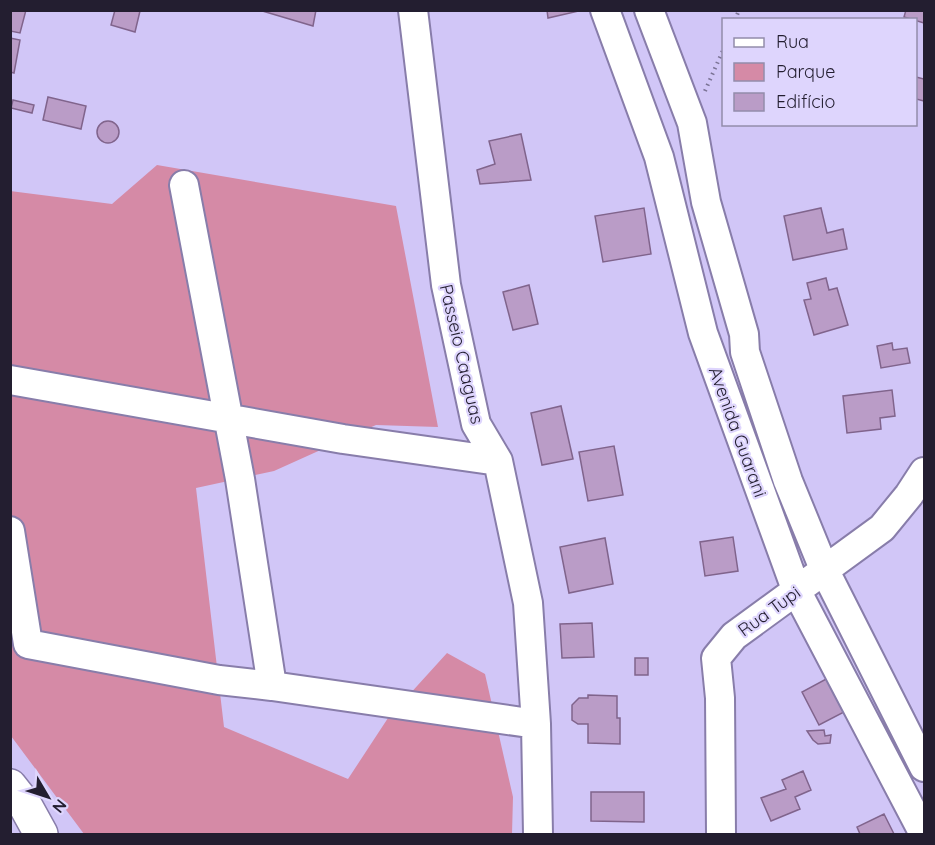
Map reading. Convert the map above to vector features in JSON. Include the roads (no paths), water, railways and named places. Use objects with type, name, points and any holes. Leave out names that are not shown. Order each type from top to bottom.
[{"type":"main road","points":[[10,786],[25,805],[22,827]]},
{"type":"street","name":"Passeio Caaguas","points":[[413,10],[446,285],[476,424],[498,460],[528,603],[536,724],[538,834]]},
{"type":"street","name":"Avenida Guarani","points":[[605,10],[659,157],[703,333],[797,592],[924,834]]},
{"type":"street","name":"Avenida Guarani","points":[[649,10],[692,123],[706,202],[744,334],[745,352],[788,481],[824,569],[924,767]]},
{"type":"street","points":[[184,185],[229,418],[272,686]]},
{"type":"street","points":[[10,380],[343,439],[498,460]]},
{"type":"street","name":"Rua Tupi","points":[[882,528],[909,495],[924,472]]},
{"type":"street","name":"Rua Tupi","points":[[721,834],[720,698],[716,658],[734,636],[882,528],[910,512],[924,513]]},
{"type":"street","points":[[10,531],[28,644],[219,680],[536,724]]}]
